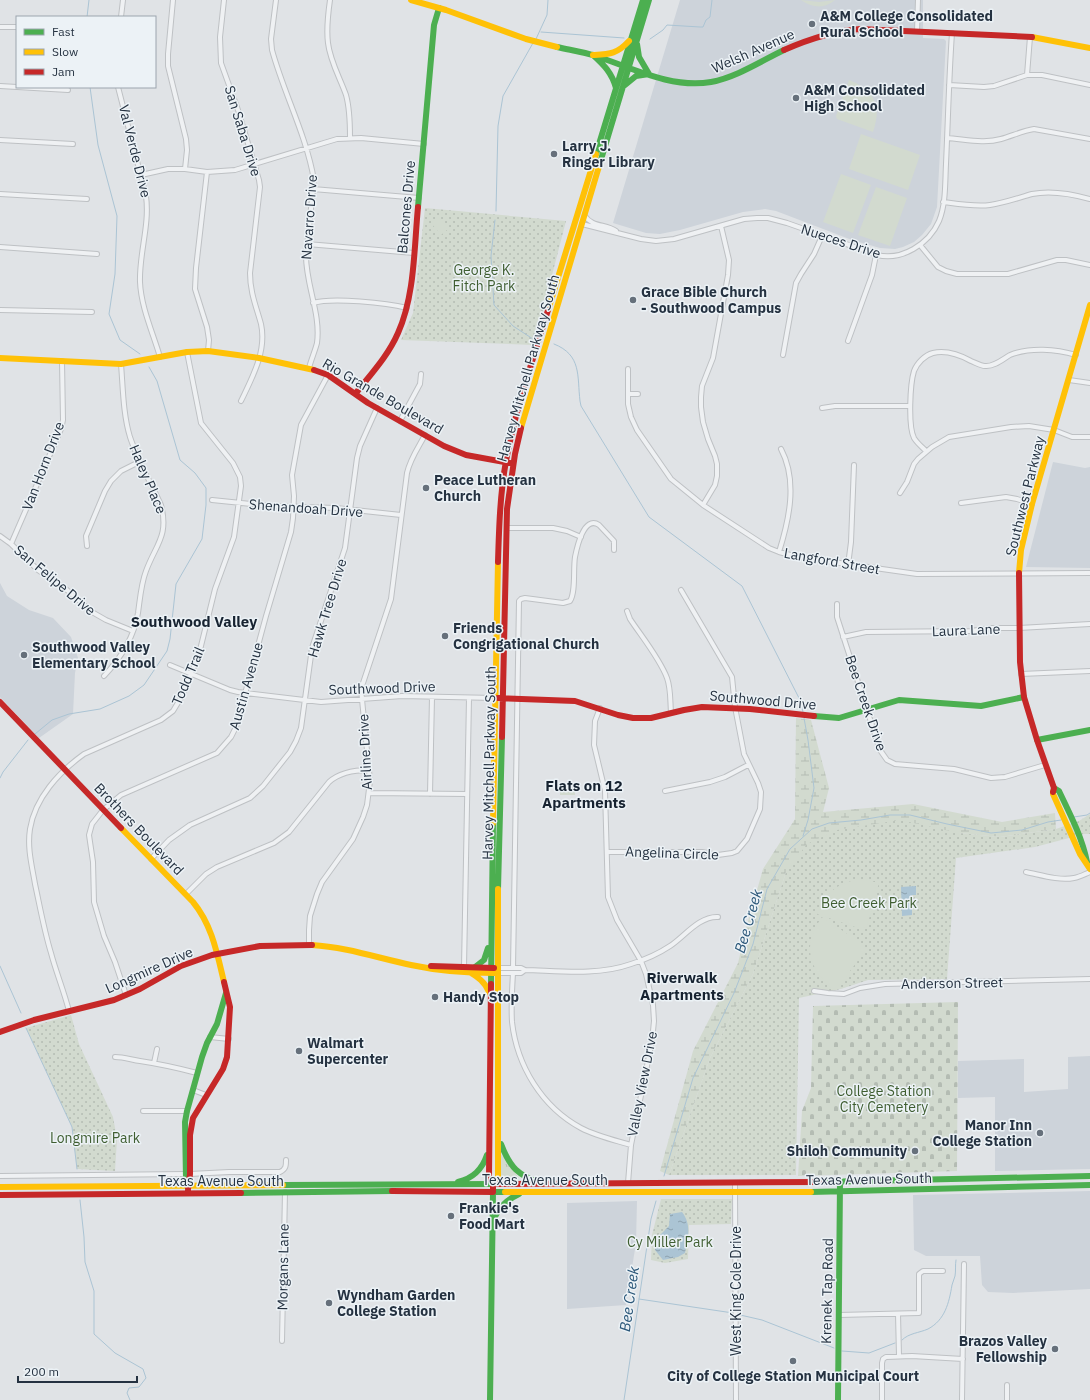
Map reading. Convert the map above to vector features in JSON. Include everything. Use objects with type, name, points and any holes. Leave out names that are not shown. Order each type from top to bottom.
[{"type":"main road","name":"Welsh Avenue","points":[[411,0],[439,8],[531,40],[593,55],[649,74],[693,84],[710,82],[732,76],[803,42],[831,32],[864,29],[1030,37],[1090,48]]},
{"type":"main road","name":"Harvey Mitchell Parkway South","points":[[634,40],[643,0]]},
{"type":"main road","name":"Harvey Mitchell Parkway South","points":[[493,1184],[498,1177],[500,1092],[491,937],[495,698],[499,519],[506,462],[513,429],[538,344],[581,214],[634,40],[649,0]]},
{"type":"main road","name":"Balcones Drive","points":[[356,393],[379,364],[393,343],[402,325],[410,297],[434,25],[439,8]]},
{"type":"main road","points":[[634,40],[639,57],[649,74],[638,75],[620,88],[608,68],[593,55],[615,54],[634,40]]},
{"type":"main road","points":[[581,214],[582,224]]},
{"type":"main road","name":"Harvey Mitchell Parkway South","points":[[490,1400],[493,1192],[493,1184],[489,1178],[491,999],[494,970],[502,699],[505,528],[513,464],[523,421],[582,224]]},
{"type":"main road","name":"Southwest Parkway","points":[[1089,866],[1080,854],[1056,800],[1054,788],[1045,765],[1024,697],[1021,674],[1018,574],[1021,550],[1032,504],[1090,305]]},
{"type":"main road","name":"Rio Grande Boulevard","points":[[0,358],[121,364],[187,352],[208,351],[259,358],[309,368],[328,375],[377,408],[444,446],[466,455],[513,464]]},
{"type":"main road","name":"Southwood Drive","points":[[495,698],[565,700],[585,703],[618,715],[645,719],[691,708],[735,707],[839,718],[899,700],[981,706],[1024,697]]},
{"type":"main road","name":"Brothers Boulevard","points":[[0,702],[186,894],[200,910],[207,922],[217,954],[230,1007],[229,1039],[227,1057],[223,1069],[193,1118],[188,1174],[186,1179],[188,1190]]},
{"type":"main road","points":[[1037,740],[1090,730]]},
{"type":"main road","points":[[475,967],[486,957],[491,937]]},
{"type":"main road","name":"Longmire Drive","points":[[0,1032],[24,1022],[106,1003],[126,995],[183,966],[217,954],[252,947],[309,945],[345,949],[398,962],[446,971],[469,972],[494,970]]},
{"type":"main road","name":"Longmire Drive","points":[[428,967],[433,965],[475,967],[494,970]]},
{"type":"main road","points":[[469,972],[481,979],[486,984],[491,999]]},
{"type":"main road","name":"Brothers Boulevard","points":[[188,1174],[185,1122],[187,1111],[197,1072],[221,1013],[226,992]]},
{"type":"main road","points":[[498,1136],[506,1159],[514,1170],[526,1178],[542,1184]]},
{"type":"main road","points":[[449,1185],[471,1178],[476,1174],[485,1163],[489,1146]]},
{"type":"main road","name":"Texas Avenue South","points":[[2,1195],[493,1184],[840,1182],[1090,1176]]},
{"type":"main road","points":[[1012,1178],[1012,1187]]},
{"type":"main road","name":"Krenek Tap Road","points":[[838,1400],[840,1182]]},
{"type":"main road","points":[[599,1193],[607,1188],[623,1188],[627,1186],[628,1183]]},
{"type":"main road","points":[[630,1193],[637,1188],[658,1187],[665,1183]]},
{"type":"main road","name":"Texas Avenue South","points":[[0,1187],[13,1186],[285,1192],[735,1193],[840,1192],[1090,1185]]},
{"type":"main road","points":[[2,1195],[11,1190],[13,1186]]},
{"type":"main road","points":[[492,1222],[504,1201],[523,1192]]},
{"type":"street","points":[[121,16],[123,0]]},
{"type":"street","points":[[174,0],[168,66],[186,139],[187,150],[184,169]]},
{"type":"street","name":"San Saba Drive","points":[[224,0],[220,37],[221,63],[255,164],[260,187],[250,273],[250,285],[261,325],[261,341],[259,358],[241,401]]},
{"type":"street","name":"Navarro Drive","points":[[276,0],[272,50],[306,148],[314,180],[306,268],[317,323],[317,344],[309,368]]},
{"type":"street","points":[[330,0],[326,28],[328,43],[330,56],[349,108],[350,138]]},
{"type":"street","points":[[917,31],[918,0]]},
{"type":"street","points":[[0,27],[16,27]]},
{"type":"street","name":"Nueces Drive","points":[[582,224],[646,240],[661,241],[674,239],[749,218],[768,218],[787,223],[876,255],[882,256],[909,252],[929,237],[937,226],[942,214],[952,33]]},
{"type":"street","points":[[1026,75],[1030,37]]},
{"type":"street","points":[[949,85],[984,87],[994,86],[1026,75],[1042,75],[1090,85]]},
{"type":"street","points":[[0,86],[16,87]]},
{"type":"street","points":[[34,88],[68,90]]},
{"type":"street","name":"Val Verde Drive","points":[[118,88],[146,196],[148,214],[140,282],[145,308],[160,357]]},
{"type":"street","points":[[947,138],[991,141],[1034,129],[1090,139]]},
{"type":"street","points":[[141,175],[168,169],[184,169],[207,172],[235,170],[337,139],[361,138],[424,144]]},
{"type":"street","points":[[0,140],[73,144]]},
{"type":"street","points":[[207,172],[196,268],[195,290],[207,326],[209,340],[208,351]]},
{"type":"street","points":[[314,189],[419,198]]},
{"type":"street","points":[[943,202],[988,205],[998,204],[1032,194],[1045,193],[1068,194],[1090,199]]},
{"type":"street","points":[[0,194],[88,199]]},
{"type":"street","name":"Nueces Drive","points":[[581,214],[589,222],[612,229],[616,232]]},
{"type":"street","points":[[703,505],[715,485],[717,476],[717,464],[708,439],[701,407],[702,386],[713,358],[728,275],[729,260],[721,226]]},
{"type":"street","points":[[784,354],[796,283],[814,254],[822,236]]},
{"type":"street","points":[[307,244],[414,253]]},
{"type":"street","points":[[920,245],[938,267],[957,274],[1008,274],[1057,260],[1066,260],[1090,265]]},
{"type":"street","points":[[0,248],[97,254]]},
{"type":"street","points":[[848,341],[872,275],[876,255]]},
{"type":"street","points":[[313,303],[328,300],[394,305],[407,308]]},
{"type":"street","points":[[0,310],[92,312]]},
{"type":"street","points":[[926,451],[914,438],[910,406],[914,371],[922,359],[932,353],[946,352],[986,366],[992,365],[1014,354],[1030,351],[1050,349],[1076,355]]},
{"type":"street","name":"Todd Trail","points":[[69,1011],[50,951],[40,910],[30,860],[29,838],[31,824],[44,795],[65,770],[84,754],[168,716],[177,704],[199,654],[215,589],[232,547],[242,486],[238,470],[201,423],[187,352]]},
{"type":"street","name":"Van Horn Drive","points":[[11,544],[61,429],[63,420],[62,361]]},
{"type":"street","name":"Haley Place","points":[[104,676],[120,657],[133,631],[146,570],[162,537],[164,527],[164,516],[161,505],[130,438],[126,422],[121,364]]},
{"type":"street","name":"Langford Street","points":[[628,369],[628,404],[631,418],[637,430],[671,479],[703,505],[760,543],[779,552],[798,557],[848,565],[917,574],[1090,573]]},
{"type":"street","points":[[400,421],[420,384],[421,374]]},
{"type":"street","name":"Austin Avenue","points":[[126,995],[115,962],[104,936],[94,902],[93,862],[89,836],[92,824],[103,810],[121,795],[217,753],[231,737],[236,727],[266,616],[291,532],[294,518],[292,475],[301,425],[328,375]]},
{"type":"street","points":[[1069,380],[1090,383]]},
{"type":"street","points":[[628,394],[638,394]]},
{"type":"street","points":[[822,408],[835,406],[910,406]]},
{"type":"street","name":"Hawk Tree Drive","points":[[151,859],[181,830],[250,798],[257,792],[290,752],[296,741],[301,728],[312,648],[344,552],[357,458],[360,446],[377,408]]},
{"type":"street","points":[[900,493],[908,482],[914,464],[926,451],[943,440],[957,435],[1011,427],[1029,426],[1054,430],[1072,437],[1090,437]]},
{"type":"street","name":"Airline Drive","points":[[309,945],[310,916],[317,894],[322,882],[347,848],[357,831],[363,817],[369,792],[369,770],[361,688],[391,599],[409,464],[425,435]]},
{"type":"street","points":[[779,552],[790,507],[789,474],[785,457],[781,449]]},
{"type":"street","points":[[87,546],[86,536],[105,491],[111,481],[121,471],[141,461]]},
{"type":"street","points":[[848,565],[851,542],[854,466]]},
{"type":"street","points":[[961,503],[1006,497],[1032,504]]},
{"type":"street","name":"Shenandoah Drive","points":[[212,500],[293,508],[336,508],[401,515]]},
{"type":"street","points":[[614,550],[614,541],[596,523],[586,526],[575,557],[572,595],[570,601],[563,603],[525,598],[521,599],[518,605],[512,1016],[516,1042],[525,1068],[538,1090],[554,1109],[563,1117],[582,1128],[630,1146]]},
{"type":"street","points":[[505,528],[554,528],[581,537]]},
{"type":"street","name":"San Felipe Drive","points":[[0,536],[11,544],[38,570],[67,590],[92,612],[106,620],[133,631]]},
{"type":"street","name":"Angelina Circle","points":[[607,852],[702,852],[726,855],[737,851],[747,839],[760,809],[761,792],[744,754],[735,707],[732,677],[681,590]]},
{"type":"street","name":"Bee Creek Drive","points":[[837,604],[837,617],[843,637],[880,750],[887,760],[895,764],[954,769],[991,778],[1005,777],[1045,765]]},
{"type":"street","points":[[628,611],[630,619],[662,668],[667,679],[671,712]]},
{"type":"street","name":"Laura Lane","points":[[843,637],[866,632],[971,631],[991,628],[1090,624]]},
{"type":"street","name":"Southwood Drive","points":[[170,665],[230,690],[322,702],[402,696],[495,698]]},
{"type":"street","points":[[1021,674],[1090,670]]},
{"type":"street","points":[[430,794],[432,697]]},
{"type":"street","points":[[464,967],[469,698]]},
{"type":"street","name":"Valley View Drive","points":[[600,708],[595,721],[594,745],[605,791],[608,896],[612,909],[641,961],[646,974],[653,1005],[654,1021],[648,1065],[640,1094],[630,1146],[628,1183]]},
{"type":"street","points":[[664,792],[710,782],[725,777],[748,765]]},
{"type":"street","points":[[186,894],[206,874],[217,867],[274,842],[289,832],[329,782],[336,776],[342,773],[369,770]]},
{"type":"street","points":[[369,792],[467,794]]},
{"type":"street","points":[[1026,872],[1047,877],[1074,878],[1090,872]]},
{"type":"street","name":"Longmire Drive","points":[[494,970],[513,970],[521,972],[525,970],[600,972],[612,970],[641,961],[670,946],[700,923],[713,917],[718,917]]},
{"type":"street","name":"Anderson Street","points":[[814,991],[844,994],[860,988],[885,984],[1090,979]]},
{"type":"street","points":[[210,1037],[229,1039]]},
{"type":"street","points":[[154,1063],[157,1049]]},
{"type":"street","points":[[115,1057],[197,1072]]},
{"type":"street","points":[[193,1090],[206,1095]]},
{"type":"street","points":[[143,1111],[187,1111]]},
{"type":"street","name":"Texas Avenue South","points":[[0,1176],[280,1172],[286,1166],[286,1160]]},
{"type":"street","points":[[13,1176],[13,1186]]},
{"type":"street","name":"West King Cole Drive","points":[[735,1183],[736,1400]]},
{"type":"street","name":"Morgans Lane","points":[[282,1341],[285,1192]]},
{"type":"street","points":[[962,1400],[964,1264]]},
{"type":"street","points":[[839,1315],[919,1313],[919,1274],[923,1271],[943,1271]]},
{"type":"street","points":[[898,1314],[899,1356]]},
{"type":"street","points":[[882,1400],[882,1363],[883,1359],[886,1357],[899,1356],[963,1359]]},
{"type":"street","points":[[1007,1386],[1007,1400]]},
{"type":"shaded area","name":"A&M Consolidated High School","points":[[680,0],[923,0],[923,38],[944,39],[946,41],[937,207],[931,224],[922,235],[914,242],[903,247],[895,249],[880,248],[852,240],[776,211],[765,209],[743,212],[680,230],[660,234],[646,233],[613,223]]},
{"type":"shaded area","points":[[1053,462],[1085,468],[1090,467],[1090,568],[1026,567]]},
{"type":"shaded area","points":[[0,583],[7,596],[29,610],[53,618],[71,637],[78,658],[75,673],[73,714],[39,738],[0,697]]},
{"type":"shaded area","points":[[1090,1056],[1090,1169],[995,1171],[995,1097],[958,1098],[958,1061],[1024,1059],[1024,1092],[1068,1089],[1068,1057]]},
{"type":"shaded area","points":[[1090,1191],[1090,1289],[1013,1293],[988,1292],[982,1285],[980,1256],[926,1256],[914,1250],[913,1195]]},
{"type":"shaded area","points":[[637,1201],[636,1243],[626,1305],[567,1309],[567,1203]]},
{"type":"green space","points":[[801,0],[819,2],[835,0],[827,5],[814,6]]},
{"type":"green space","points":[[849,80],[865,89],[874,100],[877,114],[873,132],[837,119],[836,116]]},
{"type":"green space","points":[[861,134],[920,155],[908,190],[849,169]]},
{"type":"green space","points":[[841,174],[871,185],[853,233],[823,222]]},
{"type":"green space","points":[[876,187],[907,198],[890,246],[858,235]]},
{"type":"green space","name":"George K. Fitch Park","points":[[425,208],[566,221],[534,345],[401,340],[413,313]]},
{"type":"green space","points":[[438,216],[448,229],[441,235],[431,223]]},
{"type":"green space","points":[[796,718],[811,720],[829,788],[823,812],[913,804],[1002,822],[1055,813],[1056,829],[1000,837],[959,833],[786,872],[753,974],[710,1058],[669,1175],[660,1171],[693,1051],[738,963],[763,869],[795,819]]},
{"type":"green space","points":[[560,786],[575,786],[575,795],[560,795]]},
{"type":"green space","name":"Bee Creek Park","points":[[1090,814],[1090,834],[1084,834],[1035,847],[956,858],[947,979],[868,980],[841,989],[799,998],[796,1175],[669,1175],[710,1058],[753,974],[786,872],[807,844],[837,830],[900,820],[959,833],[1000,837],[1056,829],[1079,821]]},
{"type":"green space","points":[[861,879],[879,883],[867,926],[861,929],[817,914],[828,894],[833,890],[846,883]]},
{"type":"green space","points":[[822,917],[864,945],[865,951],[835,991],[817,972],[811,956],[811,940]]},
{"type":"green space","name":"College Station City Cemetery","points":[[958,1002],[957,1171],[798,1176],[802,1111],[811,1088],[813,1006]]},
{"type":"green space","name":"Longmire Park","points":[[71,1015],[79,1044],[113,1117],[117,1139],[115,1171],[77,1169],[72,1127],[26,1028]]},
{"type":"green space","points":[[501,1154],[519,1178],[506,1178],[501,1176]]},
{"type":"green space","name":"Cy Miller Park","points":[[661,1199],[732,1199],[731,1224],[689,1225],[688,1259],[665,1263],[651,1260],[652,1235]]},
{"type":"water","points":[[916,886],[916,895],[912,895],[912,915],[902,916],[901,887]]},
{"type":"water","points":[[682,1212],[688,1227],[685,1253],[678,1257],[663,1260],[655,1250],[658,1237],[669,1226],[670,1214]]},
{"type":"waterway","points":[[87,16],[89,0]]},
{"type":"waterway","points":[[536,39],[547,15],[548,0]]},
{"type":"waterway","points":[[650,39],[663,30],[667,25],[703,27],[706,20],[710,17],[712,0]]},
{"type":"waterway","points":[[541,32],[624,38]]},
{"type":"waterway","points":[[496,211],[498,126],[503,96],[533,43]]},
{"type":"waterway","points":[[90,88],[98,145],[117,216],[115,274],[109,314],[120,340],[140,354]]},
{"type":"waterway","points":[[495,220],[491,256],[494,305],[513,326],[533,339]]},
{"type":"waterway","points":[[554,344],[563,349],[574,360],[578,375],[581,406],[649,517],[742,586],[800,700],[803,712]]},
{"type":"waterway","points":[[35,734],[52,720],[69,714],[100,709],[129,696],[144,685],[167,651],[170,639],[176,584],[202,539],[206,505],[206,488],[195,473],[180,460],[157,381],[149,367]]},
{"type":"waterway","points":[[803,836],[808,820],[814,788],[804,718]]},
{"type":"waterway","points":[[0,778],[28,740]]},
{"type":"waterway","name":"Bee Creek","points":[[1074,817],[1087,815],[1090,813]]},
{"type":"waterway","name":"Bee Creek","points":[[664,1176],[693,1078],[734,993],[753,944],[767,889],[790,849],[812,829],[829,823],[890,815],[910,815],[991,833],[1022,830],[1048,822],[1061,820]]},
{"type":"waterway","points":[[0,966],[21,1013]]},
{"type":"waterway","points":[[26,1028],[72,1127],[77,1169]]},
{"type":"waterway","points":[[80,1200],[85,1262],[94,1291],[94,1334],[115,1353],[143,1369],[146,1378],[139,1387],[129,1388],[127,1393],[130,1400]]},
{"type":"waterway","name":"Bee Creek","points":[[624,1400],[651,1219],[656,1201]]},
{"type":"waterway","points":[[902,1340],[911,1334],[928,1329],[942,1316],[948,1304],[955,1276],[956,1260]]},
{"type":"waterway","points":[[639,1299],[733,1313]]},
{"type":"waterway","points":[[736,1314],[762,1320],[834,1348]]},
{"type":"waterway","points":[[842,1351],[869,1353],[895,1343]]},
{"type":"traffic: fast","points":[[596,154],[643,0]]},
{"type":"traffic: fast","points":[[600,163],[649,0]]},
{"type":"traffic: fast","points":[[418,207],[434,25],[439,8]]},
{"type":"traffic: fast","points":[[625,85],[636,76],[649,74],[639,57],[637,44]]},
{"type":"traffic: fast","points":[[557,47],[596,56],[652,76],[682,83],[711,82],[721,80],[749,68],[784,50]]},
{"type":"traffic: fast","points":[[593,55],[607,70],[616,88]]},
{"type":"traffic: fast","points":[[814,716],[839,718],[899,700],[981,706],[1024,697]]},
{"type":"traffic: fast","points":[[1037,740],[1090,730]]},
{"type":"traffic: fast","points":[[498,889],[502,737]]},
{"type":"traffic: fast","points":[[1054,788],[1059,791],[1071,817],[1079,835],[1087,862]]},
{"type":"traffic: fast","points":[[491,984],[493,823]]},
{"type":"traffic: fast","points":[[475,967],[484,960],[488,948]]},
{"type":"traffic: fast","points":[[188,1186],[186,1179],[185,1122],[187,1111],[202,1057],[207,1043],[217,1024],[226,993]]},
{"type":"traffic: fast","points":[[501,1144],[508,1159],[516,1170],[542,1184]]},
{"type":"traffic: fast","points":[[458,1182],[476,1173],[480,1169],[487,1155]]},
{"type":"traffic: fast","points":[[819,1182],[1090,1176]]},
{"type":"traffic: fast","points":[[838,1400],[840,1182]]},
{"type":"traffic: fast","points":[[283,1185],[493,1184]]},
{"type":"traffic: fast","points":[[811,1192],[1090,1185]]},
{"type":"traffic: fast","points":[[241,1193],[392,1191]]},
{"type":"traffic: fast","points":[[490,1400],[493,1192],[505,1192]]},
{"type":"traffic: fast","points":[[493,1220],[504,1204],[519,1194]]},
{"type":"traffic: slow","points":[[411,0],[446,10],[526,39],[557,47]]},
{"type":"traffic: slow","points":[[1032,37],[1090,48]]},
{"type":"traffic: slow","points":[[593,55],[617,51],[629,41]]},
{"type":"traffic: slow","points":[[548,310],[596,154]]},
{"type":"traffic: slow","points":[[521,428],[600,163]]},
{"type":"traffic: slow","points":[[1019,573],[1021,550],[1032,504],[1090,305]]},
{"type":"traffic: slow","points":[[0,358],[121,364],[187,352],[208,351],[259,358],[314,370]]},
{"type":"traffic: slow","points":[[493,823],[498,562]]},
{"type":"traffic: slow","points":[[1053,792],[1080,854],[1090,869]]},
{"type":"traffic: slow","points":[[121,828],[200,911],[213,940],[224,982]]},
{"type":"traffic: slow","points":[[493,1184],[498,1177],[498,889]]},
{"type":"traffic: slow","points":[[312,945],[350,950],[432,969],[494,973]]},
{"type":"traffic: slow","points":[[469,972],[481,980],[489,992]]},
{"type":"traffic: slow","points":[[0,1187],[283,1185]]},
{"type":"traffic: slow","points":[[505,1192],[811,1192]]},
{"type":"traffic: jam","points":[[784,50],[821,36],[860,29],[1032,37]]},
{"type":"traffic: jam","points":[[356,393],[389,349],[404,318],[411,287],[418,207]]},
{"type":"traffic: jam","points":[[498,562],[501,498],[510,442],[514,423],[548,310]]},
{"type":"traffic: jam","points":[[314,370],[328,375],[368,403],[444,446],[466,455],[510,463]]},
{"type":"traffic: jam","points":[[502,737],[507,509],[515,454],[521,428]]},
{"type":"traffic: jam","points":[[1019,573],[1020,662],[1024,697],[1054,788],[1053,792]]},
{"type":"traffic: jam","points":[[498,698],[575,701],[618,715],[633,718],[651,718],[702,707],[750,709],[814,716]]},
{"type":"traffic: jam","points":[[0,702],[121,828]]},
{"type":"traffic: jam","points":[[0,1032],[34,1020],[114,1000],[140,989],[181,966],[212,955],[260,946],[312,945]]},
{"type":"traffic: jam","points":[[431,966],[494,968]]},
{"type":"traffic: jam","points":[[188,1189],[190,1174],[190,1135],[193,1118],[223,1069],[227,1057],[230,1007],[224,982]]},
{"type":"traffic: jam","points":[[392,1191],[493,1192],[493,1184],[489,1176],[491,984]]},
{"type":"traffic: jam","points":[[493,1184],[819,1182]]},
{"type":"traffic: jam","points":[[0,1195],[241,1193]]},
{"type":"place","name":"A&M College Consolidated Rural School","points":[[812,24]]},
{"type":"place","name":"A&M Consolidated High School","points":[[796,98]]},
{"type":"place","name":"Larry J. Ringer Library","points":[[554,154]]},
{"type":"place","name":"Grace Bible Church - Southwood Campus","points":[[633,300]]},
{"type":"place","name":"Peace Lutheran Church","points":[[426,488]]},
{"type":"place","name":"Friends Congrigational Church","points":[[445,636]]},
{"type":"place","name":"Southwood Valley Elementary School","points":[[24,655]]},
{"type":"place","name":"Handy Stop","points":[[435,997]]},
{"type":"place","name":"Walmart Supercenter","points":[[299,1051]]},
{"type":"place","name":"Manor Inn College Station","points":[[1040,1133]]},
{"type":"place","name":"Shiloh Community","points":[[915,1151]]},
{"type":"place","name":"Frankie's Food Mart","points":[[451,1216]]},
{"type":"place","name":"Wyndham Garden College Station","points":[[329,1303]]},
{"type":"place","name":"Brazos Valley Fellowship","points":[[1055,1349]]},
{"type":"place","name":"City of College Station Municipal Court","points":[[793,1361]]},
{"type":"district","name":"Southwood Valley","points":[[194,621]]},
{"type":"district","name":"Flats on 12 Apartments","points":[[584,794]]},
{"type":"district","name":"Riverwalk Apartments","points":[[682,986]]}]
